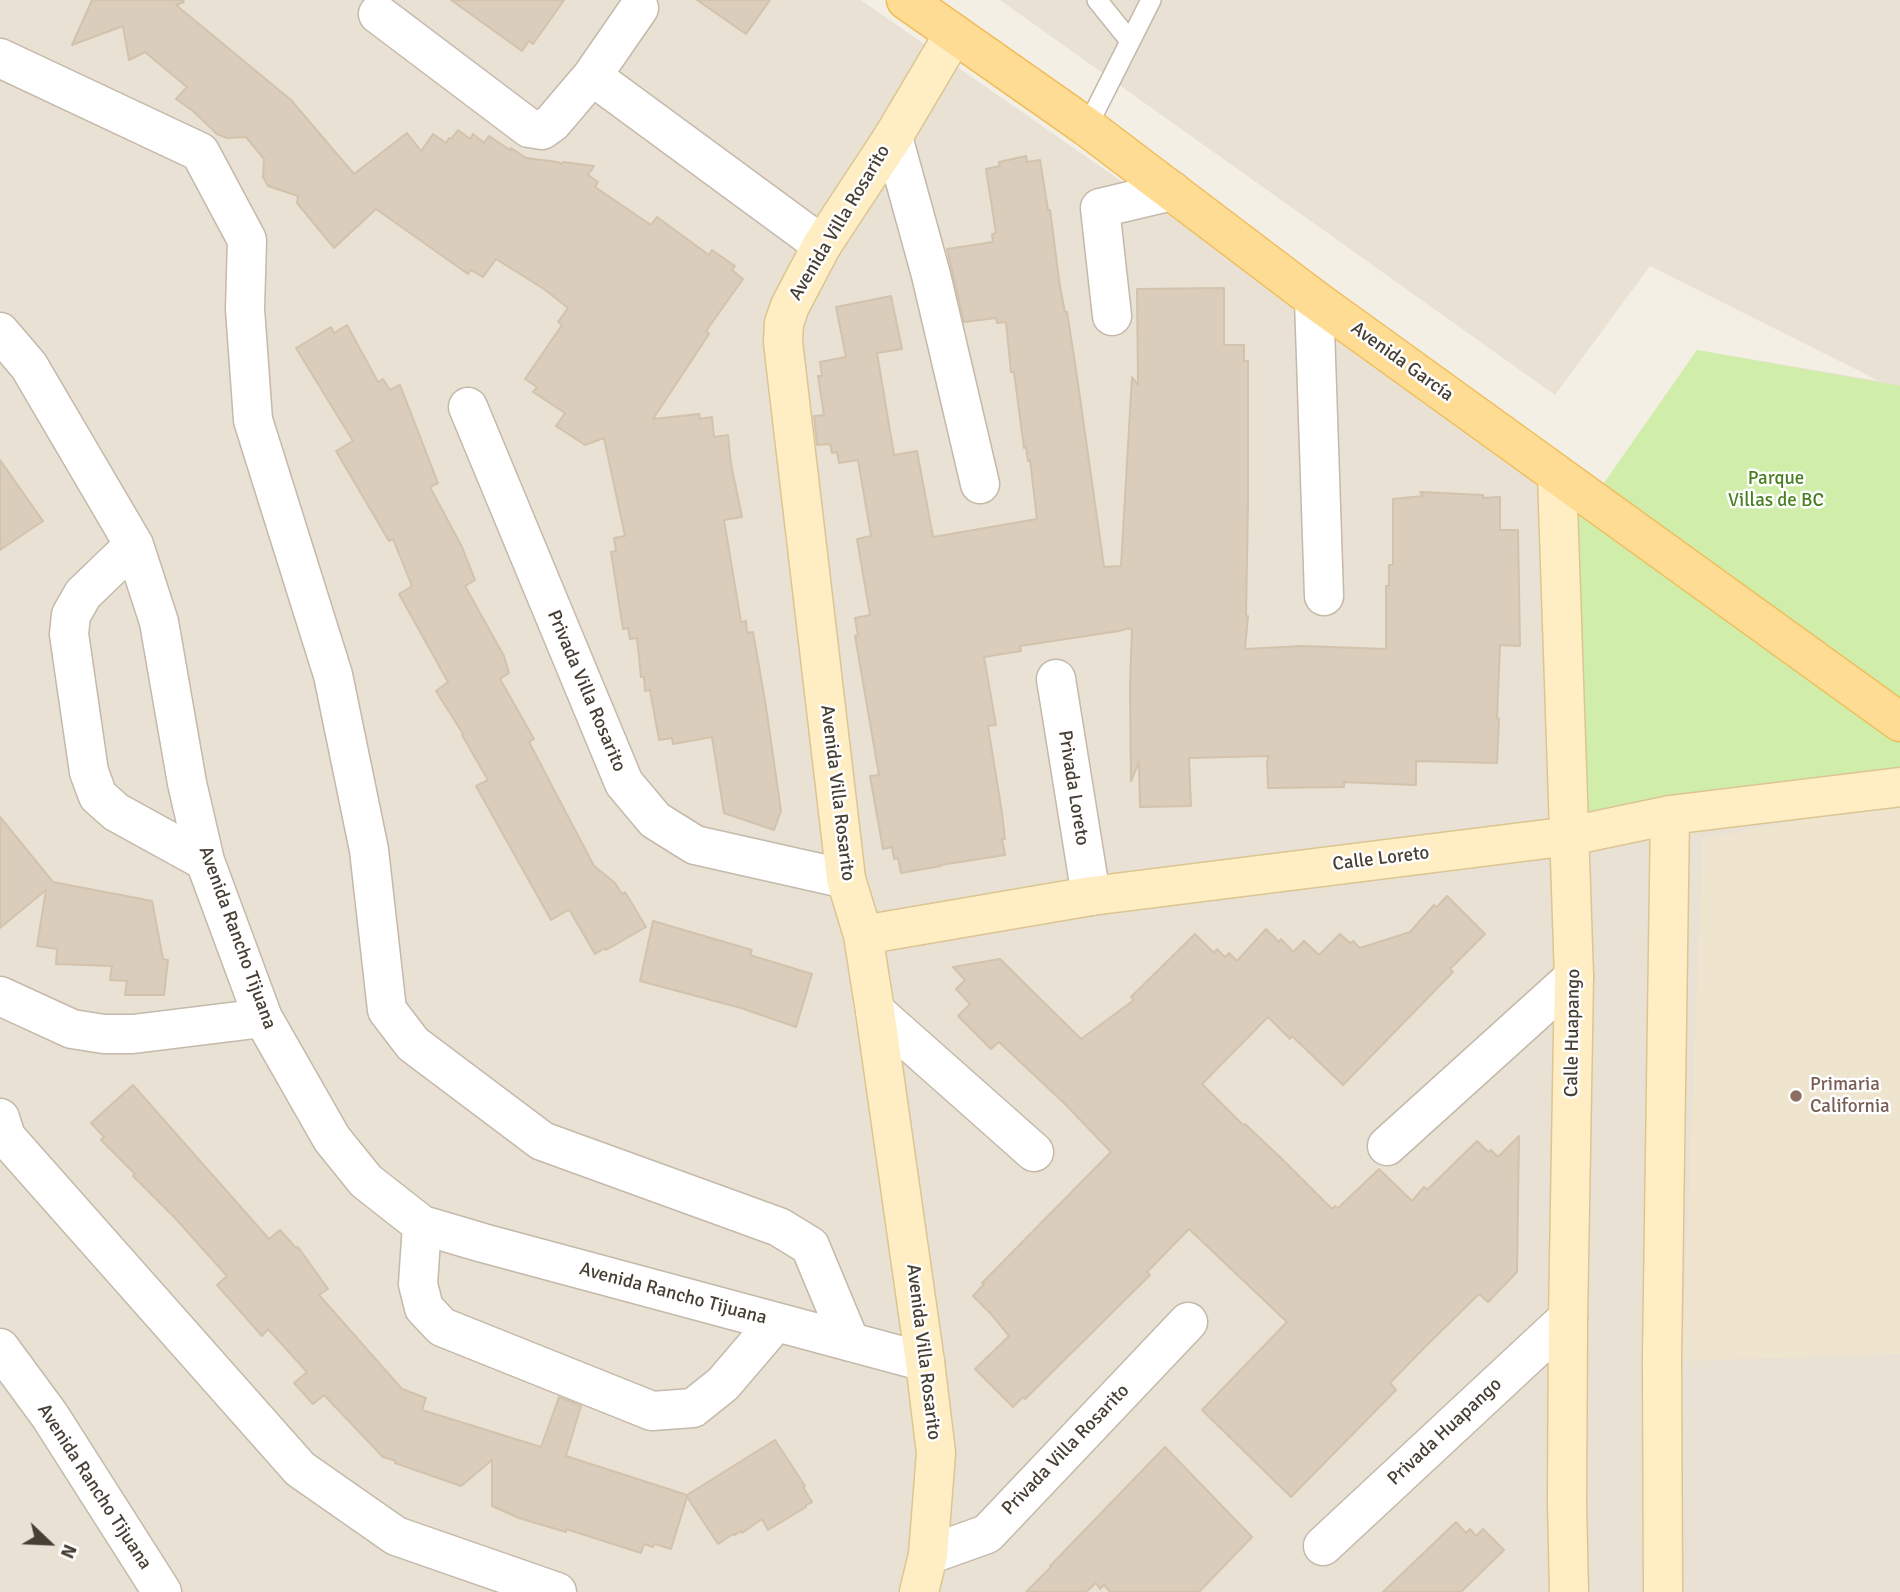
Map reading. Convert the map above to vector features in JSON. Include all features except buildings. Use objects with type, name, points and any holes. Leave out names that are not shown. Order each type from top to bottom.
[{"type":"main road","name":"Avenida García","points":[[906,0],[1087,127],[1314,299],[1900,722]]},
{"type":"street","points":[[379,14],[529,128],[542,130],[552,123],[592,76],[639,8]]},
{"type":"street","name":"Avenida Villa Rosarito","points":[[919,1592],[928,1555],[936,1453],[875,1010],[863,935],[846,879],[783,342],[784,324],[790,306],[822,245],[893,137],[954,34]]},
{"type":"street","points":[[0,58],[200,152],[247,240],[245,309],[253,420],[333,675],[369,850],[387,1010],[414,1044],[542,1141],[779,1227],[810,1246],[850,1342]]},
{"type":"street","points":[[592,76],[822,245]]},
{"type":"street","points":[[893,137],[931,275],[981,484]]},
{"type":"street","points":[[1112,316],[1100,208],[1172,191]]},
{"type":"street","points":[[1314,299],[1324,596]]},
{"type":"street","name":"Avenida Rancho Tijuana","points":[[0,332],[29,366],[134,544],[159,622],[187,783],[205,861],[263,1018],[332,1139],[366,1181],[422,1225],[925,1362]]},
{"type":"street","name":"Privada Villa Rosarito","points":[[468,407],[624,783],[655,820],[695,845],[846,879]]},
{"type":"street","name":"Calle Huapango","points":[[1557,475],[1574,977],[1568,1318],[1569,1592]]},
{"type":"street","points":[[134,544],[83,594],[71,615],[69,634],[89,772],[98,796],[116,812],[205,861]]},
{"type":"street","name":"Privada Loreto","points":[[1056,680],[1091,896]]},
{"type":"street","name":"Calle Loreto","points":[[863,935],[1091,896],[1570,836],[1670,816],[1900,787]]},
{"type":"street","points":[[1663,1592],[1662,1359],[1670,816]]},
{"type":"street","points":[[1387,1146],[1574,977]]},
{"type":"street","points":[[1,1003],[72,1029],[104,1034],[133,1034],[263,1018]]},
{"type":"street","points":[[875,1010],[1034,1152]]},
{"type":"street","points":[[0,1118],[6,1137],[300,1469],[396,1536],[557,1592]]},
{"type":"street","points":[[422,1225],[418,1284],[424,1308],[442,1327],[652,1411],[693,1408],[723,1384],[776,1322]]},
{"type":"street","name":"Privada Huapango","points":[[1322,1546],[1568,1318]]},
{"type":"street","name":"Privada Villa Rosarito","points":[[928,1555],[987,1534],[1188,1322]]},
{"type":"street","name":"Avenida Rancho Tijuana","points":[[0,1348],[50,1416],[162,1592]]},
{"type":"lane","points":[[1097,0],[1130,41]]},
{"type":"lane","points":[[1087,127],[1151,0]]},
{"type":"shaded area","points":[[0,0],[861,0],[1588,506],[1697,350],[1879,381],[1650,266],[1555,395],[1000,0],[1900,0],[1900,1592],[0,1592]]},
{"type":"shaded area","name":"Primaria California","points":[[1900,800],[1900,1354],[1682,1361],[1703,839]]},
{"type":"green space","name":"Parque Villas de BC","points":[[1697,350],[1900,386],[1900,773],[1555,832],[1552,481],[1588,506]]},
{"type":"place","name":"Primaria California","points":[[1796,1096]]}]
